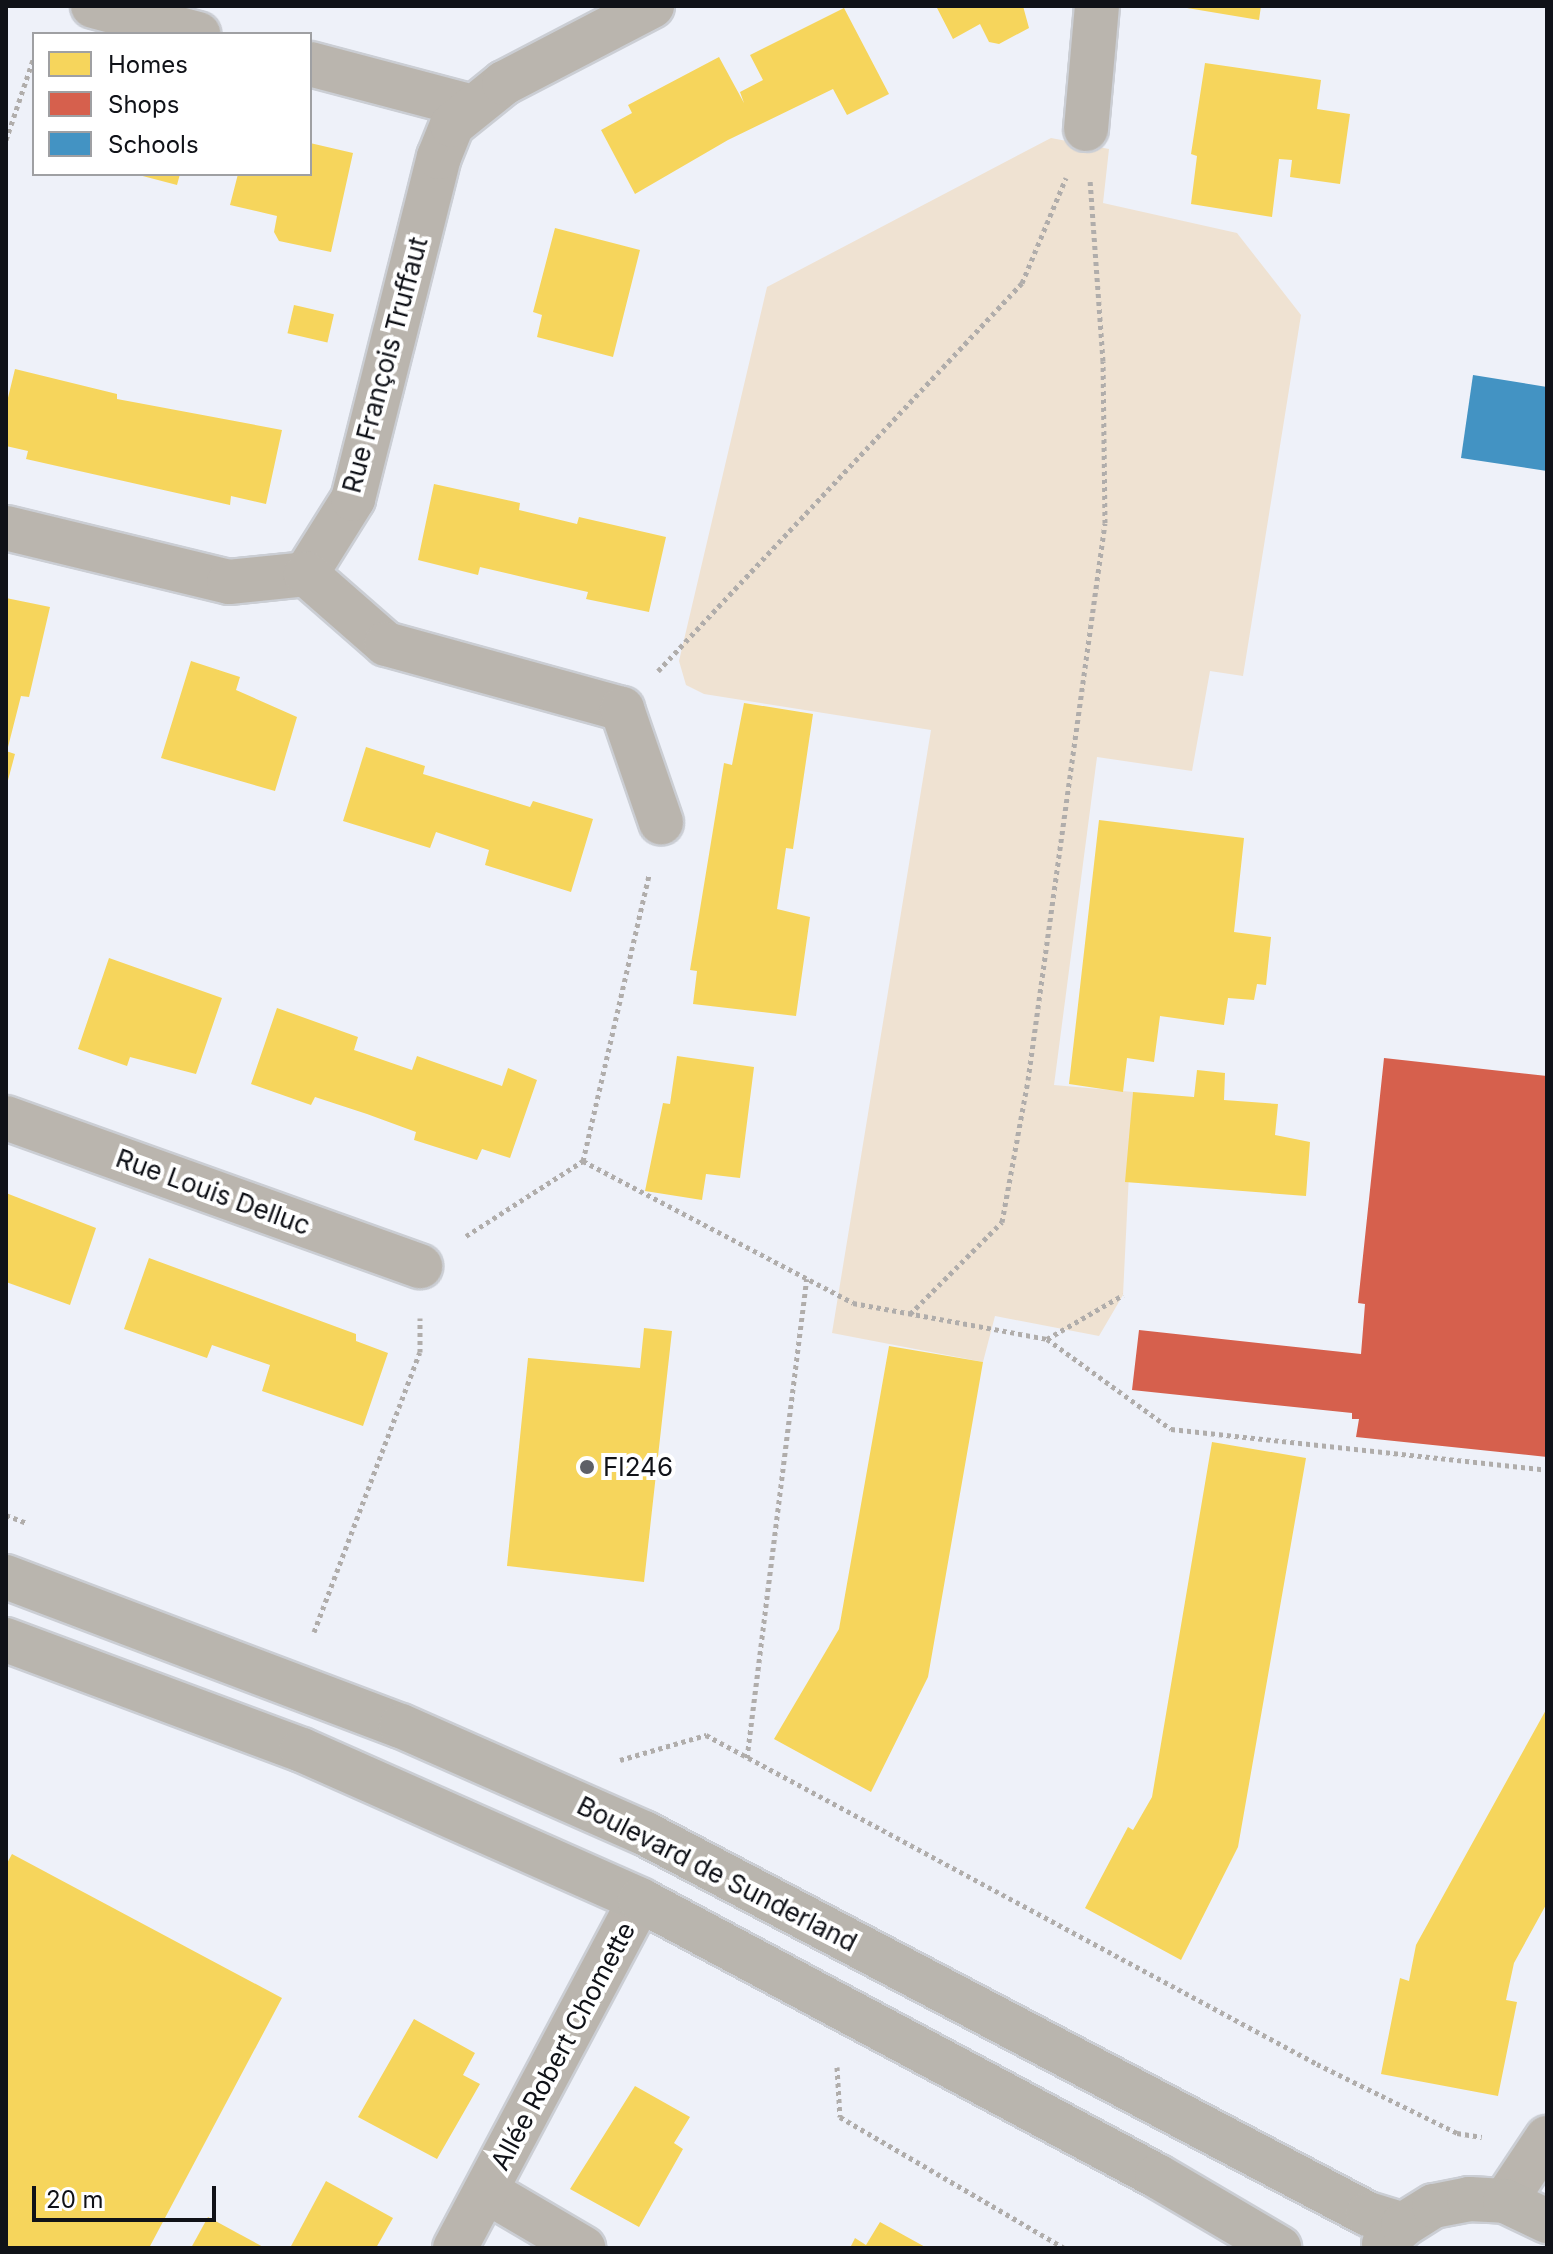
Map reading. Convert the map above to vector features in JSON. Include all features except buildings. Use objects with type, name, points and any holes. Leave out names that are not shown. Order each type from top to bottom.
[{"type":"main road","name":"Boulevard de Sunderland","points":[[6,1577],[386,1720],[644,1833],[1368,2214],[1392,2236]]},
{"type":"main road","points":[[6,1640],[302,1750],[640,1900],[1157,2176],[1279,2248]]},
{"type":"main road","points":[[1392,2236],[1434,2206],[1469,2199],[1505,2201],[1547,2221]]},
{"type":"street","points":[[93,6],[190,32]]},
{"type":"street","name":"Rue François Truffaut","points":[[306,574],[353,499],[439,157],[452,125],[469,106],[652,6]]},
{"type":"street","points":[[1086,129],[1097,6]]},
{"type":"street","points":[[312,65],[469,106]]},
{"type":"street","points":[[6,528],[229,582],[306,574],[386,644],[622,709],[661,822]]},
{"type":"street","name":"Rue Louis Delluc","points":[[6,1118],[420,1266]]},
{"type":"street","name":"Allée Robert Chomette","points":[[455,2248],[640,1900]]},
{"type":"street","points":[[1505,2201],[1547,2138]]},
{"type":"street","name":"Allée Robert Chomette","points":[[486,2191],[583,2248]]},
{"type":"path","points":[[6,140],[32,63]]},
{"type":"path","points":[[622,709],[1022,283],[1086,129]]},
{"type":"path","points":[[910,1314],[1002,1222],[1067,819],[1105,523],[1103,361],[1086,129]]},
{"type":"path","points":[[314,1632],[420,1352],[420,1266],[583,1161],[661,822]]},
{"type":"path","points":[[583,1161],[853,1303],[1047,1339],[1171,1429],[1547,1470]]},
{"type":"path","points":[[747,1758],[807,1279]]},
{"type":"path","points":[[1047,1339],[1123,1295]]},
{"type":"path","points":[[6,1515],[35,1526]]},
{"type":"path","points":[[299,1626],[328,1638]]},
{"type":"path","points":[[607,1755],[621,1761],[706,1735],[1397,2105],[1457,2133],[1486,2138],[1498,2134]]},
{"type":"shaded area","points":[[1051,138],[1109,149],[1103,203],[1237,233],[1301,315],[1243,676],[1210,671],[1192,771],[1097,757],[1054,1085],[1133,1092],[1123,1295],[1099,1336],[995,1316],[983,1362],[832,1333],[931,730],[704,694],[686,685],[679,661],[767,287]]},
{"type":"place","name":"Fl246","points":[[587,1467]]}]
